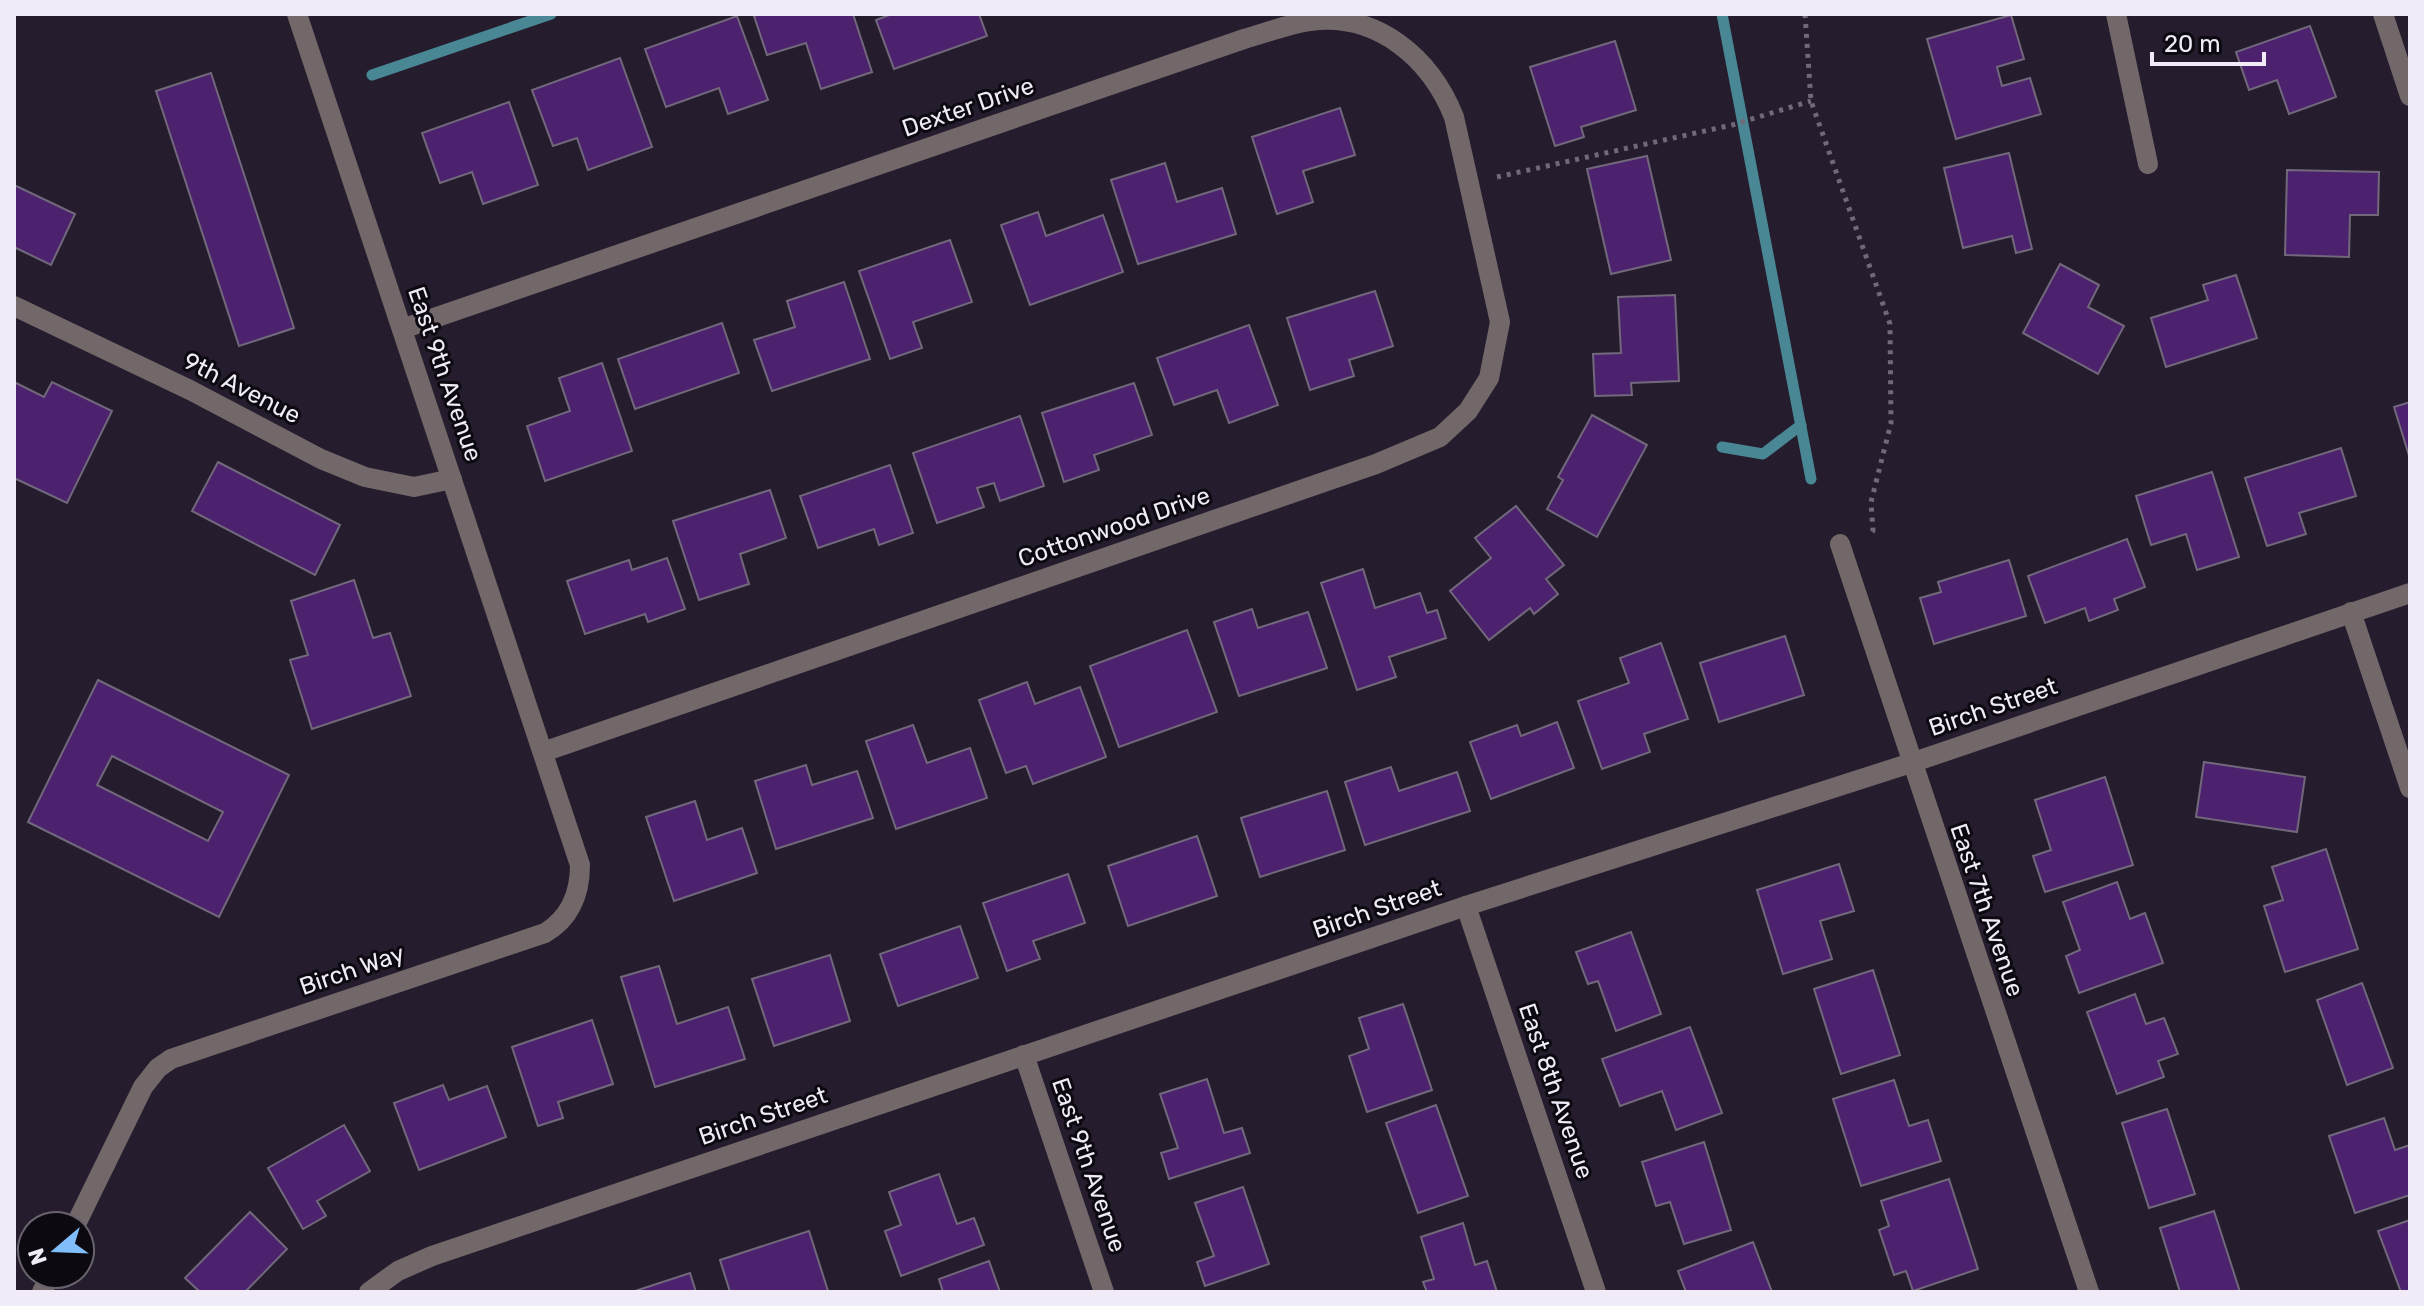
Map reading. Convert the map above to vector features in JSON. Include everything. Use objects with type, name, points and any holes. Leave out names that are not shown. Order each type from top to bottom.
[{"type":"street","name":"East 9th Avenue","points":[[297,14],[543,752]]},
{"type":"street","points":[[2116,14],[2148,164]]},
{"type":"street","points":[[2383,14],[2410,96]]},
{"type":"street","name":"Dexter Drive","points":[[402,329],[1244,39],[1312,21],[1353,23],[1394,38],[1425,63],[1444,91],[1454,117],[1470,183]]},
{"type":"street","name":"Cottonwood Drive","points":[[543,752],[1362,469],[1440,437],[1468,411],[1489,378],[1500,322],[1470,183]]},
{"type":"street","name":"9th Avenue","points":[[14,306],[190,390],[321,459],[365,477],[414,487],[452,479]]},
{"type":"street","name":"East 7th Avenue","points":[[1840,544],[2089,1292]]},
{"type":"street","name":"Birch Street","points":[[369,1292],[398,1271],[432,1256],[1466,906],[1911,763],[2410,593]]},
{"type":"street","points":[[2351,612],[2410,788]]},
{"type":"street","name":"Birch Way","points":[[83,1210],[143,1087],[158,1068],[171,1059],[555,927],[571,908],[580,886],[580,865],[543,752]]},
{"type":"street","name":"East 8th Avenue","points":[[1466,906],[1596,1292]]},
{"type":"street","name":"East 9th Avenue","points":[[1024,1055],[1104,1292]]},
{"type":"path","points":[[1805,14],[1811,101],[1890,324],[1891,423],[1871,502],[1873,531],[1840,544]]},
{"type":"path","points":[[1470,183],[1766,117],[1811,101]]},
{"type":"building","points":[[853,14],[872,72],[821,89],[806,43],[767,55],[754,16]]},
{"type":"building","points":[[892,14],[979,14],[987,36],[894,69],[876,20]]},
{"type":"building","points":[[2011,15],[2024,59],[1997,67],[2002,86],[2030,78],[2041,114],[1956,139],[1927,39]]},
{"type":"building","points":[[737,16],[768,100],[728,114],[719,88],[666,107],[645,49]]},
{"type":"building","points":[[2310,26],[2336,97],[2289,114],[2277,80],[2249,90],[2236,52]]},
{"type":"building","points":[[1615,41],[1636,110],[1581,127],[1584,137],[1555,146],[1530,67]]},
{"type":"building","points":[[620,58],[652,147],[588,170],[577,138],[553,146],[532,90]]},
{"type":"building","points":[[211,73],[294,328],[239,346],[156,91]]},
{"type":"building","points":[[509,102],[538,185],[483,204],[472,172],[440,183],[422,133]]},
{"type":"building","points":[[1340,108],[1355,155],[1303,171],[1313,202],[1277,214],[1252,137]]},
{"type":"building","points":[[2009,153],[2032,249],[2016,253],[2012,236],[1963,248],[1944,168]]},
{"type":"building","points":[[1647,156],[1671,260],[1611,274],[1587,169]]},
{"type":"building","points":[[1165,163],[1177,202],[1222,188],[1236,234],[1138,264],[1111,180]]},
{"type":"building","points":[[2287,170],[2379,172],[2378,215],[2350,215],[2349,257],[2285,255]]},
{"type":"building","points":[[14,185],[75,214],[51,265],[14,247]]},
{"type":"building","points":[[1038,212],[1046,236],[1103,215],[1123,272],[1030,305],[1001,225]]},
{"type":"building","points":[[950,240],[972,302],[913,322],[922,348],[890,359],[859,271]]},
{"type":"building","points":[[2060,264],[2099,285],[2088,307],[2124,326],[2098,374],[2023,333]]},
{"type":"building","points":[[2236,275],[2257,338],[2166,367],[2151,318],[2208,300],[2203,285]]},
{"type":"building","points":[[844,282],[870,359],[772,391],[754,340],[795,327],[787,301]]},
{"type":"building","points":[[1375,291],[1393,346],[1349,360],[1354,376],[1310,390],[1287,318]]},
{"type":"building","points":[[1675,295],[1679,381],[1631,383],[1632,395],[1595,396],[1593,354],[1621,353],[1618,297]]},
{"type":"building","points":[[722,323],[739,373],[635,409],[618,359]]},
{"type":"building","points":[[1249,325],[1278,405],[1229,423],[1217,390],[1174,405],[1157,358]]},
{"type":"building","points":[[602,363],[632,451],[545,481],[527,426],[570,411],[559,378]]},
{"type":"building","points":[[14,382],[44,397],[52,382],[112,411],[67,503],[14,478]]},
{"type":"building","points":[[1134,383],[1152,435],[1094,455],[1099,470],[1064,482],[1042,413]]},
{"type":"building","points":[[2410,402],[2410,459],[2394,407]]},
{"type":"building","points":[[1592,415],[1647,445],[1597,537],[1547,509],[1563,480],[1558,477]]},
{"type":"building","points":[[1020,416],[1044,486],[1000,501],[994,483],[977,488],[984,507],[937,523],[913,453]]},
{"type":"building","points":[[2341,448],[2356,496],[2299,513],[2306,534],[2267,546],[2245,478]]},
{"type":"building","points":[[218,462],[340,525],[315,575],[192,511]]},
{"type":"building","points":[[890,465],[913,533],[879,545],[874,529],[818,548],[800,496]]},
{"type":"building","points":[[2212,472],[2239,557],[2197,570],[2186,534],[2151,545],[2136,496]]},
{"type":"building","points":[[770,490],[786,538],[740,554],[749,584],[699,600],[673,521]]},
{"type":"building","points":[[1516,506],[1564,565],[1546,579],[1558,594],[1534,614],[1530,608],[1489,640],[1450,591],[1491,558],[1475,538]]},
{"type":"building","points":[[2127,539],[2145,587],[2114,599],[2118,610],[2089,621],[2085,608],[2045,623],[2028,576]]},
{"type":"building","points":[[667,558],[685,609],[648,622],[645,614],[585,634],[567,581],[629,560],[632,570]]},
{"type":"building","points":[[2009,560],[2026,616],[1934,644],[1920,598],[1941,592],[1938,582]]},
{"type":"building","points":[[1363,569],[1375,608],[1420,593],[1427,613],[1437,610],[1446,638],[1389,657],[1396,677],[1357,690],[1321,583]]},
{"type":"building","points":[[354,580],[373,638],[390,633],[411,696],[312,729],[290,660],[308,655],[291,601]]},
{"type":"building","points":[[1252,609],[1258,628],[1308,612],[1327,668],[1239,696],[1214,622]]},
{"type":"building","points":[[1187,630],[1217,712],[1119,747],[1090,666]]},
{"type":"building","points":[[1785,636],[1804,695],[1719,722],[1700,663]]},
{"type":"building","points":[[1661,643],[1688,719],[1644,734],[1650,752],[1602,769],[1578,701],[1629,683],[1620,658]]},
{"type":"building","points":[[98,680],[289,775],[219,917],[28,822]],"holes":[[[112,756],[223,812],[208,841],[97,785]]]},
{"type":"building","points":[[1027,682],[1035,704],[1080,687],[1106,757],[1033,784],[1026,766],[1006,773],[979,700]]},
{"type":"building","points":[[1557,722],[1574,768],[1491,799],[1470,742],[1517,725],[1521,736]]},
{"type":"building","points":[[913,725],[927,763],[970,748],[987,798],[896,829],[866,741]]},
{"type":"building","points":[[2204,762],[2305,777],[2297,832],[2196,817]]},
{"type":"building","points":[[806,765],[812,785],[857,771],[873,818],[776,849],[755,781]]},
{"type":"building","points":[[1391,767],[1399,791],[1457,772],[1470,811],[1365,845],[1345,782]]},
{"type":"building","points":[[2105,777],[2133,865],[2045,892],[2033,856],[2051,850],[2035,800]]},
{"type":"building","points":[[1327,791],[1345,850],[1260,877],[1241,818]]},
{"type":"building","points":[[695,801],[707,840],[742,828],[757,873],[674,901],[646,817]]},
{"type":"building","points":[[1197,836],[1217,896],[1128,926],[1108,866]]},
{"type":"building","points":[[2326,849],[2358,949],[2285,972],[2264,906],[2283,900],[2272,867]]},
{"type":"building","points":[[1839,864],[1854,911],[1820,921],[1832,959],[1783,974],[1757,890]]},
{"type":"building","points":[[1068,874],[1085,923],[1033,941],[1040,959],[1007,971],[983,903]]},
{"type":"building","points":[[2117,882],[2130,919],[2145,913],[2163,963],[2079,993],[2066,956],[2080,950],[2063,902]]},
{"type":"building","points":[[960,926],[978,978],[898,1006],[880,954]]},
{"type":"building","points":[[1631,932],[1661,1014],[1616,1031],[1598,981],[1588,984],[1576,952]]},
{"type":"building","points":[[830,955],[850,1021],[774,1046],[752,979]]},
{"type":"building","points":[[659,966],[677,1024],[728,1007],[745,1059],[655,1087],[621,977]]},
{"type":"building","points":[[1873,970],[1900,1055],[1841,1074],[1814,989]]},
{"type":"building","points":[[2362,983],[2393,1068],[2347,1085],[2317,1000]]},
{"type":"building","points":[[2135,994],[2146,1024],[2164,1018],[2178,1054],[2158,1061],[2164,1077],[2117,1094],[2087,1012]]},
{"type":"building","points":[[1403,1004],[1432,1090],[1367,1112],[1349,1056],[1369,1049],[1359,1018]]},
{"type":"building","points":[[592,1020],[613,1084],[558,1102],[563,1118],[538,1126],[512,1047]]},
{"type":"building","points":[[1690,1027],[1722,1113],[1676,1130],[1662,1091],[1620,1106],[1602,1059]]},
{"type":"building","points":[[1207,1079],[1224,1133],[1242,1128],[1250,1153],[1169,1179],[1161,1153],[1178,1148],[1160,1094]]},
{"type":"building","points":[[1894,1080],[1909,1126],[1928,1120],[1941,1161],[1861,1186],[1833,1099]]},
{"type":"building","points":[[443,1085],[449,1100],[487,1086],[506,1137],[419,1170],[394,1103]]},
{"type":"building","points":[[1436,1105],[1468,1196],[1418,1213],[1386,1123]]},
{"type":"building","points":[[2167,1109],[2195,1194],[2149,1208],[2122,1123]]},
{"type":"building","points":[[2384,1118],[2395,1150],[2410,1145],[2410,1195],[2355,1213],[2329,1136]]},
{"type":"building","points":[[344,1125],[370,1171],[317,1201],[326,1216],[303,1229],[268,1168]]},
{"type":"building","points":[[1704,1142],[1731,1230],[1684,1244],[1670,1202],[1656,1206],[1642,1162]]},
{"type":"building","points":[[939,1174],[957,1224],[974,1218],[984,1245],[901,1276],[885,1231],[901,1225],[889,1192]]},
{"type":"building","points":[[1949,1179],[1978,1269],[1913,1291],[1906,1271],[1894,1275],[1879,1230],[1889,1226],[1881,1201]]},
{"type":"building","points":[[1243,1187],[1269,1264],[1205,1286],[1197,1262],[1214,1256],[1195,1203]]},
{"type":"building","points":[[2214,1211],[2240,1292],[2180,1292],[2160,1228]]},
{"type":"building","points":[[250,1212],[287,1249],[245,1292],[200,1292],[185,1278]]},
{"type":"building","points":[[2410,1220],[2410,1292],[2401,1292],[2378,1231]]},
{"type":"building","points":[[1463,1223],[1475,1265],[1487,1261],[1497,1292],[1427,1292],[1423,1282],[1434,1279],[1421,1237]]},
{"type":"building","points":[[809,1231],[828,1291],[730,1292],[720,1260]]},
{"type":"building","points":[[1753,1242],[1772,1292],[1686,1292],[1678,1271]]},
{"type":"building","points":[[989,1261],[1000,1292],[943,1292],[939,1279]]},
{"type":"building","points":[[690,1273],[696,1292],[632,1292]]},
{"type":"waterway","points":[[372,75],[551,14]]},
{"type":"waterway","points":[[1722,14],[1811,479]]},
{"type":"waterway","points":[[1722,447],[1763,454],[1801,425]]}]
